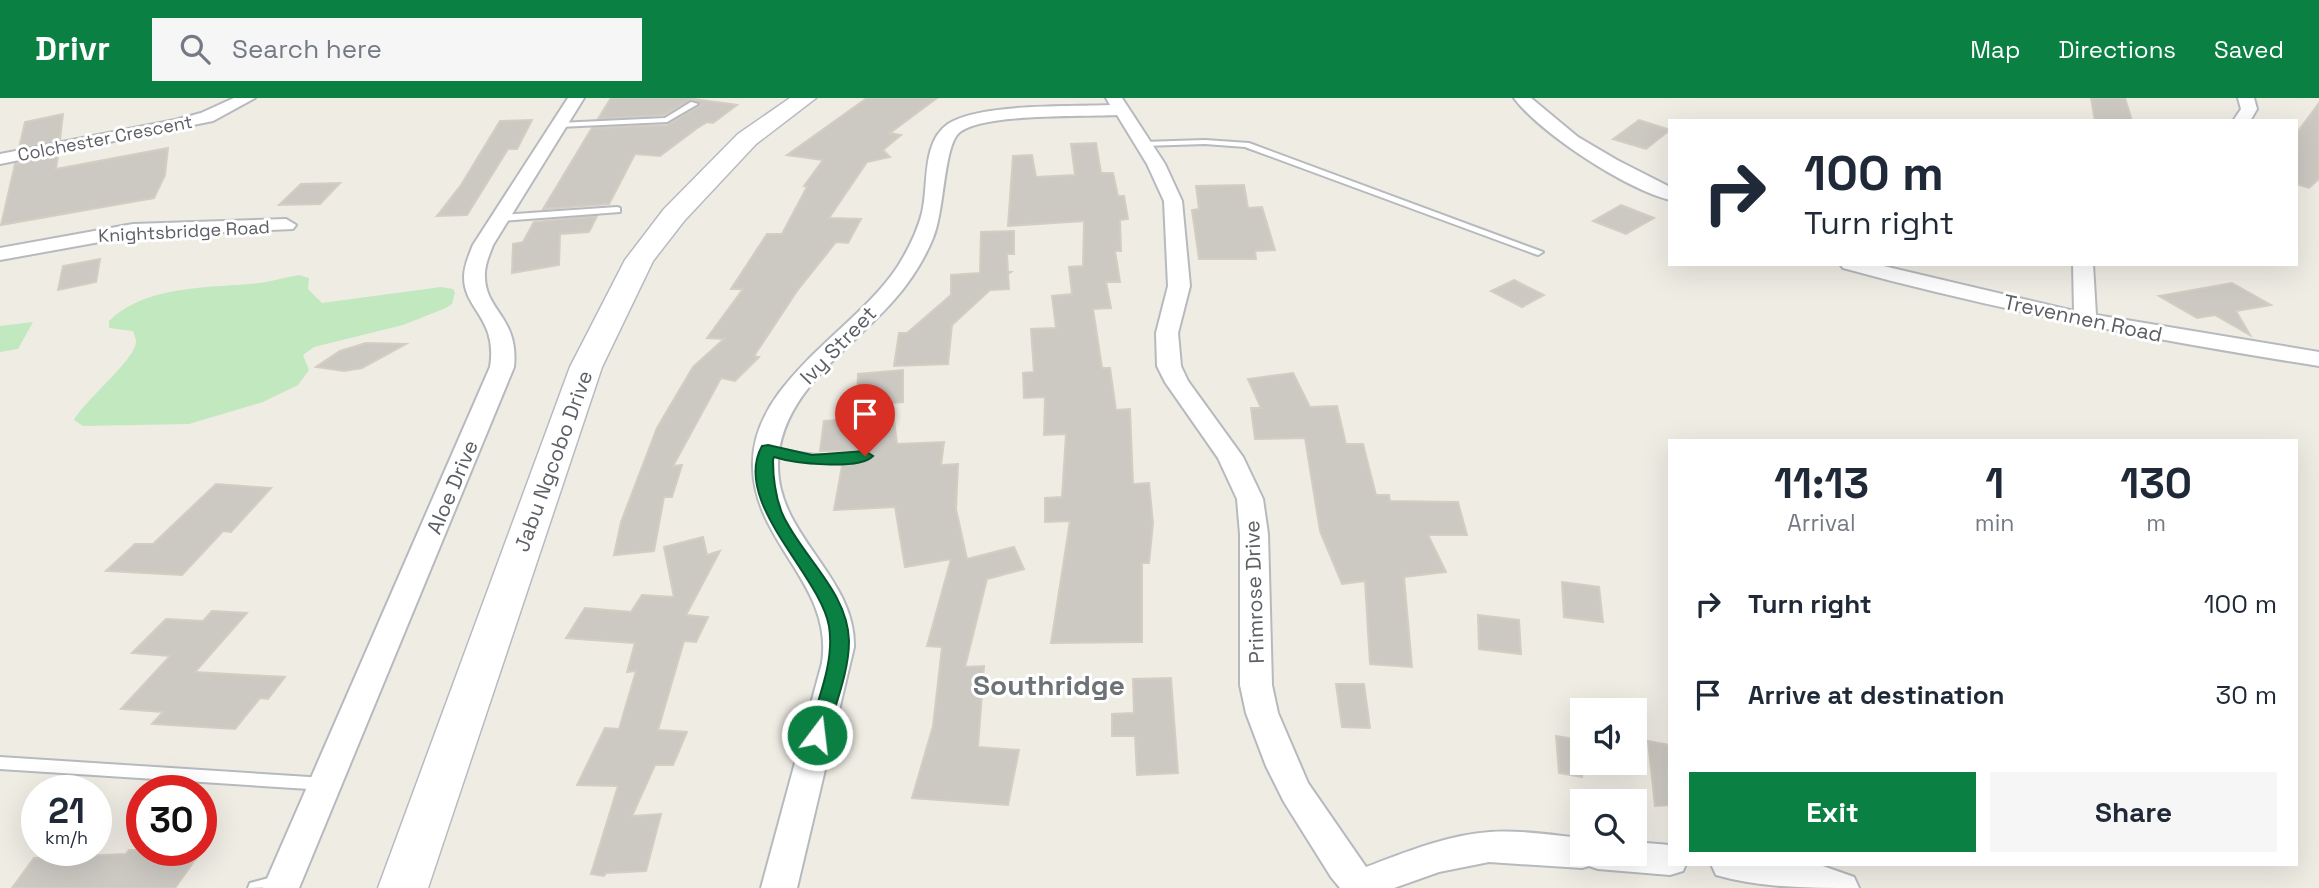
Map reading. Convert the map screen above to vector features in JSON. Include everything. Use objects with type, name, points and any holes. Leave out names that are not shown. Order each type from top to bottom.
[{"type":"main road","name":"Jabu Ngcobo Drive","points":[[403,888],[586,367],[616,303],[639,260],[709,176],[747,139],[805,98]]},
{"type":"street","name":"Colchester Crescent","points":[[0,159],[176,125],[207,117],[247,98]]},
{"type":"street","name":"Aloe Drive","points":[[282,885],[502,367],[503,341],[474,287],[472,268],[500,218],[576,98]]},
{"type":"street","points":[[1522,98],[1559,131],[1609,163],[1668,193]]},
{"type":"street","points":[[2242,119],[2249,109],[2246,98]]},
{"type":"street","name":"Primrose Drive","points":[[1117,104],[1156,164],[1172,201],[1179,286],[1167,333],[1169,366],[1177,382],[1230,457],[1250,499],[1254,534],[1256,684],[1259,708],[1279,757],[1321,833],[1360,886]]},
{"type":"street","name":"Ivy Street","points":[[779,888],[837,663],[839,640],[837,622],[829,601],[775,515],[765,486],[768,450],[775,423],[798,385],[892,289],[922,244],[933,208],[940,144],[948,132],[969,120],[989,116],[1117,104]]},
{"type":"street","name":"Knightsbridge Road","points":[[0,254],[133,230],[286,225]]},
{"type":"street","name":"Trevennen Road","points":[[1859,266],[2188,340],[2319,359]]},
{"type":"street","points":[[2083,266],[2085,319]]},
{"type":"street","points":[[1360,886],[1444,855],[1468,850],[1514,847],[1570,852]]},
{"type":"street","points":[[1647,858],[1668,860]]},
{"type":"street","points":[[1744,866],[1795,873],[1841,888]]},
{"type":"lane","points":[[559,125],[670,120],[694,104]]},
{"type":"lane","points":[[1143,144],[1205,142],[1246,145],[1538,252]]},
{"type":"lane","points":[[500,218],[617,210]]},
{"type":"lane","points":[[768,450],[796,459],[812,460],[865,456]]},
{"type":"lane","points":[[0,763],[325,784]]},
{"type":"lane","points":[[257,888],[282,885]]},
{"type":"green space","points":[[299,275],[309,278],[308,289],[322,303],[441,287],[453,289],[455,292],[452,304],[446,308],[403,325],[314,347],[303,355],[309,370],[298,385],[263,402],[189,424],[83,426],[74,420],[134,350],[136,342],[133,331],[109,328],[109,321],[123,310],[140,301],[175,291],[256,283]]},
{"type":"green space","points":[[33,322],[18,349],[0,352],[0,326]]},
{"type":"building","points":[[611,98],[687,98],[737,105],[713,123],[707,122],[696,129],[660,156],[635,154],[609,204],[543,209],[592,128],[667,125],[701,105],[692,99],[664,115],[598,119]]},
{"type":"building","points":[[867,98],[937,98],[890,133],[901,135],[883,150],[890,157],[867,162],[829,218],[861,219],[848,243],[836,242],[797,291],[754,356],[759,357],[735,381],[721,378],[673,466],[682,465],[672,497],[664,497],[654,551],[614,555],[621,522],[657,428],[693,367],[724,339],[707,338],[743,289],[731,289],[767,234],[782,234],[807,187],[804,186],[823,160],[787,155]]},
{"type":"building","points":[[2091,98],[2125,98],[2131,119],[2095,119]]},
{"type":"building","points":[[2319,103],[2319,179],[2309,188],[2298,185],[2298,131]]},
{"type":"building","points":[[63,114],[60,140],[19,148],[25,122]]},
{"type":"building","points":[[532,120],[517,149],[508,149],[467,215],[437,216],[461,185],[500,121]]},
{"type":"building","points":[[1639,120],[1668,129],[1646,149],[1613,139]]},
{"type":"building","points":[[1096,143],[1101,173],[1113,173],[1118,196],[1124,196],[1128,219],[1120,220],[1121,251],[1115,251],[1120,282],[1106,282],[1111,308],[1093,309],[1102,368],[1110,368],[1116,410],[1130,409],[1133,484],[1149,483],[1153,523],[1149,563],[1142,563],[1142,642],[1051,643],[1070,521],[1045,522],[1045,498],[1062,497],[1066,434],[1044,435],[1045,397],[1024,398],[1023,373],[1034,372],[1031,329],[1056,328],[1052,296],[1072,294],[1069,267],[1083,266],[1084,221],[1008,226],[1013,156],[1032,155],[1036,177],[1075,175],[1071,144]]},
{"type":"building","points":[[168,148],[165,175],[154,198],[1,225],[15,164],[58,155],[56,169]]},
{"type":"building","points":[[340,183],[320,204],[279,205],[301,184]]},
{"type":"building","points":[[1244,185],[1248,208],[1262,207],[1275,250],[1255,251],[1256,259],[1199,259],[1192,210],[1199,209],[1196,186]]},
{"type":"building","points":[[1621,205],[1654,218],[1626,234],[1593,221]]},
{"type":"building","points":[[597,216],[589,232],[560,234],[559,265],[512,273],[513,244],[523,242],[534,222]]},
{"type":"building","points":[[1014,231],[1014,254],[1007,254],[1008,272],[1011,272],[1008,274],[1009,289],[990,290],[952,325],[948,364],[894,366],[899,333],[907,333],[951,295],[951,275],[980,273],[981,232]]},
{"type":"building","points":[[100,259],[96,282],[58,290],[63,266]]},
{"type":"building","points":[[1514,280],[1544,295],[1522,307],[1491,291]]},
{"type":"building","points":[[2232,283],[2271,305],[2236,311],[2250,335],[2215,315],[2197,318],[2159,296]]},
{"type":"building","points":[[366,343],[406,344],[362,368],[344,371],[316,367],[340,351]]},
{"type":"building","points":[[903,370],[903,402],[892,403],[897,444],[944,442],[941,465],[958,464],[956,509],[967,559],[1014,547],[1024,569],[987,579],[965,667],[984,666],[978,747],[1019,750],[1008,805],[912,798],[933,726],[942,647],[927,646],[951,559],[905,567],[895,507],[834,510],[842,466],[862,463],[873,455],[861,450],[820,451],[824,421],[856,419],[858,374]]},
{"type":"building","points":[[1293,373],[1310,407],[1337,406],[1346,444],[1363,444],[1376,495],[1389,495],[1390,501],[1458,502],[1467,535],[1428,535],[1446,572],[1404,577],[1412,667],[1370,664],[1365,581],[1342,584],[1320,531],[1305,438],[1255,439],[1251,408],[1261,408],[1248,379]]},
{"type":"building","points":[[216,484],[271,488],[231,532],[223,531],[182,575],[106,571],[135,544],[153,544]]},
{"type":"building","points":[[703,537],[707,555],[720,551],[686,615],[708,617],[696,642],[684,641],[658,730],[687,732],[673,765],[655,765],[632,816],[661,814],[646,871],[606,873],[604,876],[591,874],[618,786],[577,785],[605,728],[619,729],[636,671],[627,672],[635,643],[566,638],[585,608],[631,612],[642,595],[674,597],[664,547]]},
{"type":"building","points":[[1562,582],[1599,587],[1603,622],[1564,617]]},
{"type":"building","points":[[212,611],[247,613],[195,672],[285,677],[268,699],[260,698],[235,729],[152,724],[163,712],[121,709],[170,656],[132,653],[166,619],[203,621]]},
{"type":"building","points":[[1478,615],[1519,620],[1521,654],[1479,649]]},
{"type":"building","points":[[1171,678],[1178,773],[1137,775],[1135,736],[1112,736],[1112,714],[1134,713],[1133,679]]},
{"type":"building","points":[[1336,684],[1364,684],[1370,728],[1342,727]]},
{"type":"building","points":[[1556,736],[1570,738],[1570,775],[1559,773]]},
{"type":"building","points":[[1648,741],[1668,745],[1668,805],[1655,806]]},
{"type":"building","points":[[126,854],[126,866],[191,866],[175,888],[12,888],[28,866],[112,866],[112,855]]},
{"type":"district","name":"Southridge","points":[[1049,685]]},
{"type":"route","points":[[817,735],[837,663],[837,622],[829,601],[807,570],[775,515],[765,486],[765,460],[768,450],[796,459],[812,460],[865,456]]}]
